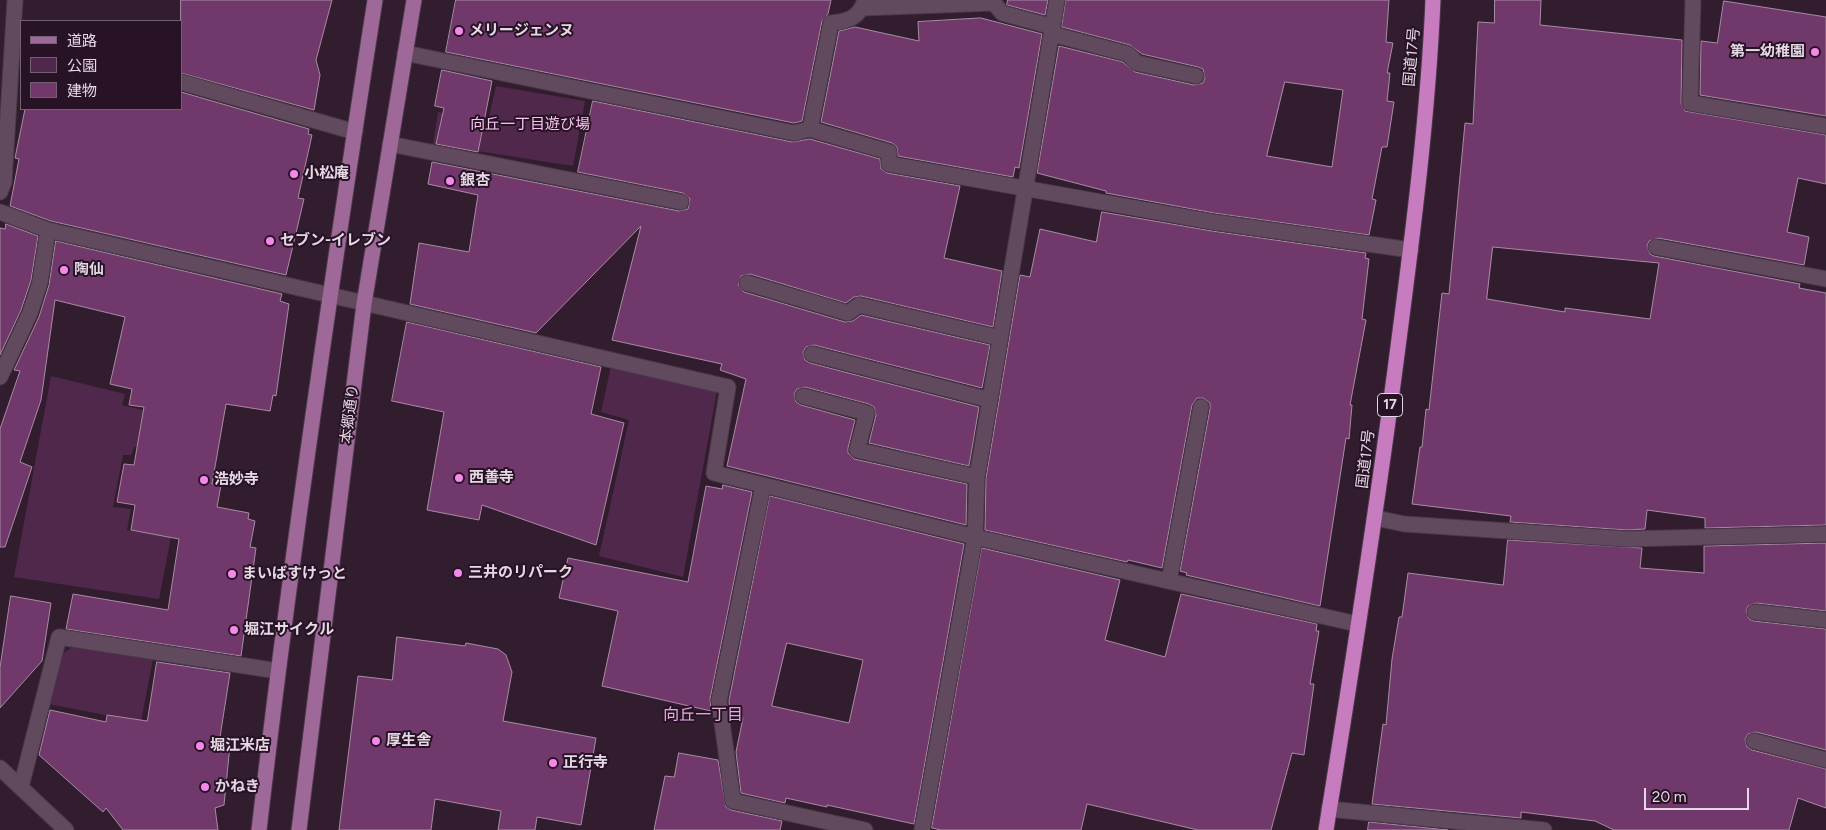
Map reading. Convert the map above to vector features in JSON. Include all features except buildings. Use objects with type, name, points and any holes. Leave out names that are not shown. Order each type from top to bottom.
[{"type":"highway","name":"国道17号","points":[[1326,830],[1357,624],[1376,518],[1411,250],[1431,46],[1433,0]]},
{"type":"main road","points":[[259,830],[278,671],[329,296],[374,0]]},
{"type":"main road","name":"本郷通り","points":[[299,830],[364,304],[414,0]]},
{"type":"street","points":[[0,192],[4,182],[15,0]]},
{"type":"street","points":[[922,830],[975,538],[977,477],[1057,0]]},
{"type":"street","points":[[1693,0],[1690,103],[1826,126]]},
{"type":"street","points":[[810,129],[831,23],[849,21],[863,4],[994,3],[1002,13],[1128,54],[1137,63],[1196,76]]},
{"type":"street","points":[[405,53],[794,133],[810,129],[888,152],[889,164],[1213,222],[1411,250]]},
{"type":"street","points":[[182,82],[355,132]]},
{"type":"street","points":[[390,144],[682,202]]},
{"type":"street","points":[[0,212],[3,215],[48,230],[728,387],[714,473],[975,538],[1357,624]]},
{"type":"street","points":[[0,377],[30,313],[40,282],[48,230]]},
{"type":"street","points":[[1656,247],[1826,279]]},
{"type":"street","points":[[746,283],[848,313],[859,305],[1000,338]]},
{"type":"street","points":[[812,354],[990,400]]},
{"type":"street","points":[[803,396],[867,413],[857,450],[977,477]]},
{"type":"street","points":[[1169,581],[1201,407]]},
{"type":"street","points":[[763,486],[720,701],[733,801],[865,830]]},
{"type":"street","points":[[1376,518],[1404,524],[1627,539],[1826,534]]},
{"type":"street","points":[[1755,612],[1826,620]]},
{"type":"street","points":[[21,787],[59,637],[278,671]]},
{"type":"street","points":[[1754,741],[1826,760]]},
{"type":"street","points":[[0,768],[66,830]]},
{"type":"street","points":[[1329,809],[1544,830]]},
{"type":"green space","name":"向丘一丁目遊び場","points":[[496,86],[585,101],[573,166],[433,144],[438,112],[488,121]]},
{"type":"green space","points":[[611,366],[717,391],[683,577],[599,556],[629,420],[601,412]]},
{"type":"green space","points":[[51,376],[125,394],[122,405],[146,411],[140,447],[134,447],[131,455],[123,455],[113,507],[131,509],[127,530],[171,537],[159,599],[14,577]]},
{"type":"green space","points":[[79,643],[153,659],[141,722],[48,704],[60,655]]},
{"type":"place","name":"メリージェンヌ","points":[[459,31]]},
{"type":"place","name":"第一幼稚園","points":[[1815,52]]},
{"type":"place","name":"小松庵","points":[[294,174]]},
{"type":"place","name":"銀杏","points":[[450,181]]},
{"type":"place","name":"セブン-イレブン","points":[[270,241]]},
{"type":"place","name":"陶仙","points":[[64,270]]},
{"type":"place","name":"西善寺","points":[[459,478]]},
{"type":"place","name":"浩妙寺","points":[[204,480]]},
{"type":"place","name":"三井のリパーク","points":[[458,573]]},
{"type":"place","name":"まいばすけっと","points":[[232,574]]},
{"type":"place","name":"堀江サイクル","points":[[234,630]]},
{"type":"place","name":"厚生舎","points":[[376,741]]},
{"type":"place","name":"堀江米店","points":[[200,746]]},
{"type":"place","name":"正行寺","points":[[553,763]]},
{"type":"place","name":"かねき","points":[[205,787]]},
{"type":"district","name":"向丘一丁目","points":[[703,715]]}]
